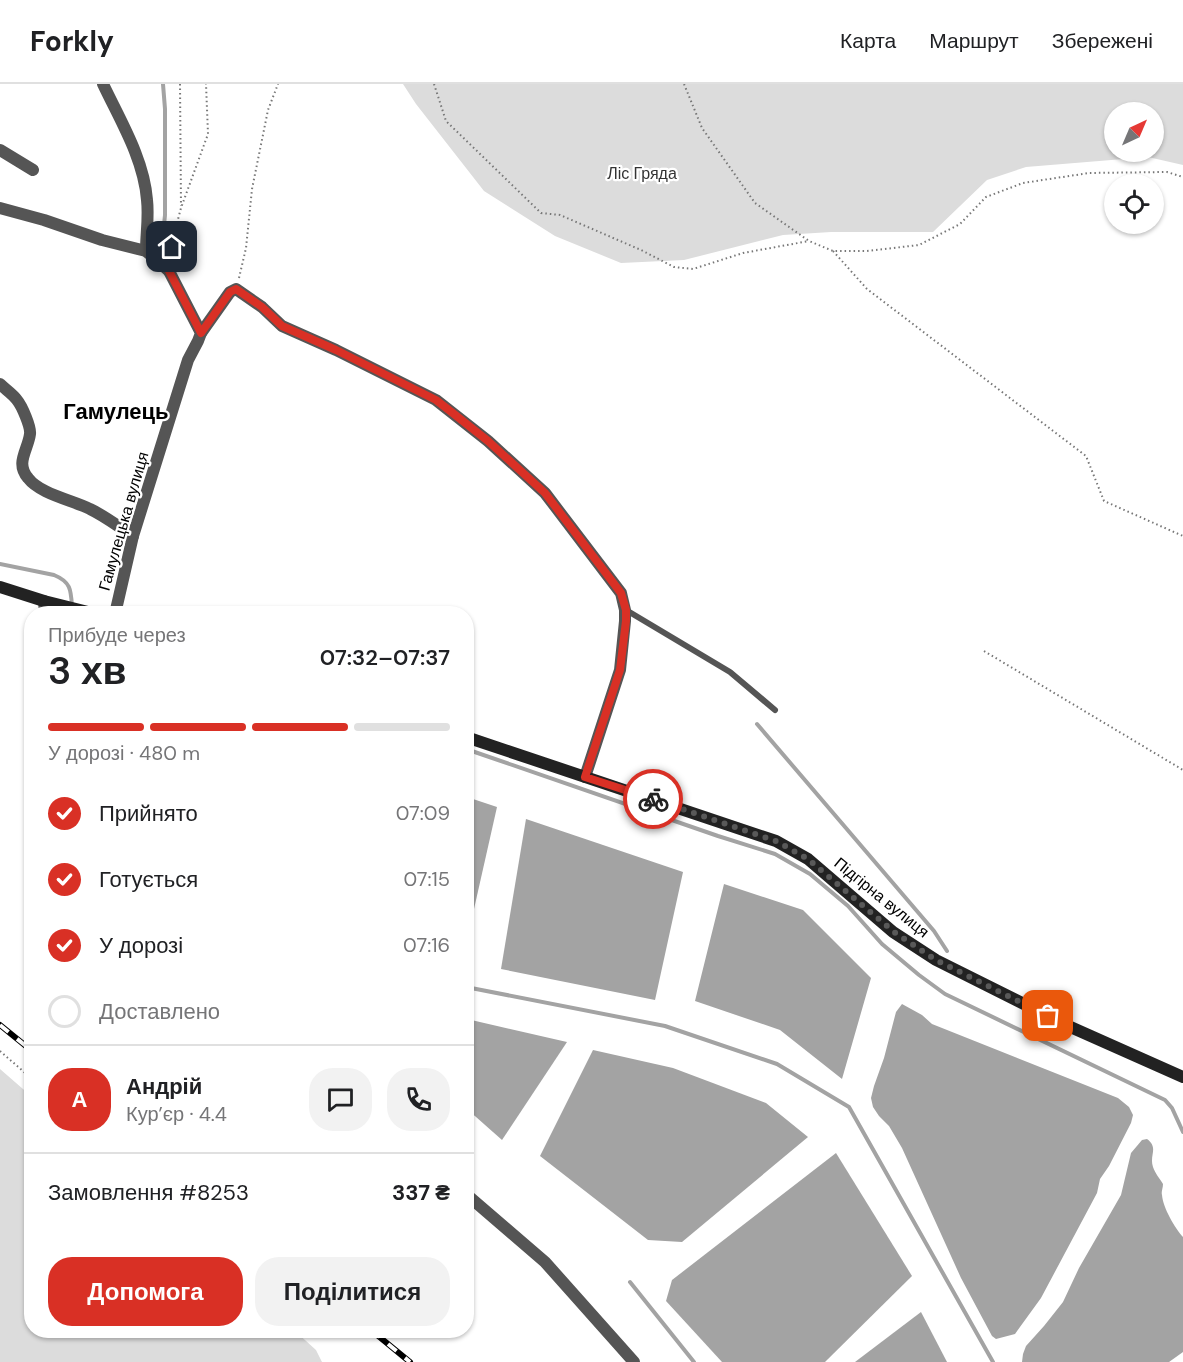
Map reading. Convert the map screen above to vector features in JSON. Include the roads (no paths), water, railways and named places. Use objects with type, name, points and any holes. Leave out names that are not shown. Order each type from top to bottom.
[{"type":"street","points":[[102,84],[133,147],[141,169],[147,200],[146,251]]},
{"type":"street","points":[[0,150],[33,170]]},
{"type":"street","points":[[0,208],[102,240],[146,251],[169,271],[201,333],[230,292],[236,289],[262,307],[282,326],[436,400],[488,441],[545,493],[621,593],[626,610],[620,670],[585,777]]},
{"type":"street","points":[[169,271],[174,235]]},
{"type":"street","name":"Гамулецька вулиця","points":[[117,606],[133,536],[188,360],[201,333]]},
{"type":"street","points":[[0,384],[17,399],[30,426],[31,434],[22,458],[26,477],[35,485],[89,508],[133,536]]},
{"type":"street","points":[[1,589],[43,606]]},
{"type":"street","points":[[49,606],[58,604],[66,606]]},
{"type":"street","name":"Підгірна вулиця","points":[[474,740],[776,841],[808,859],[894,932],[936,960],[1066,1025],[1183,1077]]},
{"type":"street","points":[[474,1201],[545,1262],[634,1362]]},
{"type":"lane","points":[[626,610],[729,672],[775,710]]},
{"type":"waterway","points":[[154,248],[162,246],[165,215],[163,84]]},
{"type":"waterway","points":[[0,564],[60,578],[69,587],[72,606]]},
{"type":"waterway","points":[[757,724],[934,931],[947,951]]},
{"type":"waterway","points":[[474,752],[775,854],[810,874],[848,906],[882,944],[945,994],[1165,1100],[1172,1108],[1183,1132]]},
{"type":"waterway","points":[[474,989],[665,1026],[777,1064],[849,1107],[993,1362]]},
{"type":"waterway","points":[[630,1282],[694,1362]]},
{"type":"railway","points":[[0,1025],[24,1044]]},
{"type":"railway","points":[[381,1338],[410,1362]]},
{"type":"district","name":"Гамулець","points":[[116,411]]},
{"type":"park label","name":"Ліс Гряда","points":[[642,173]]}]
